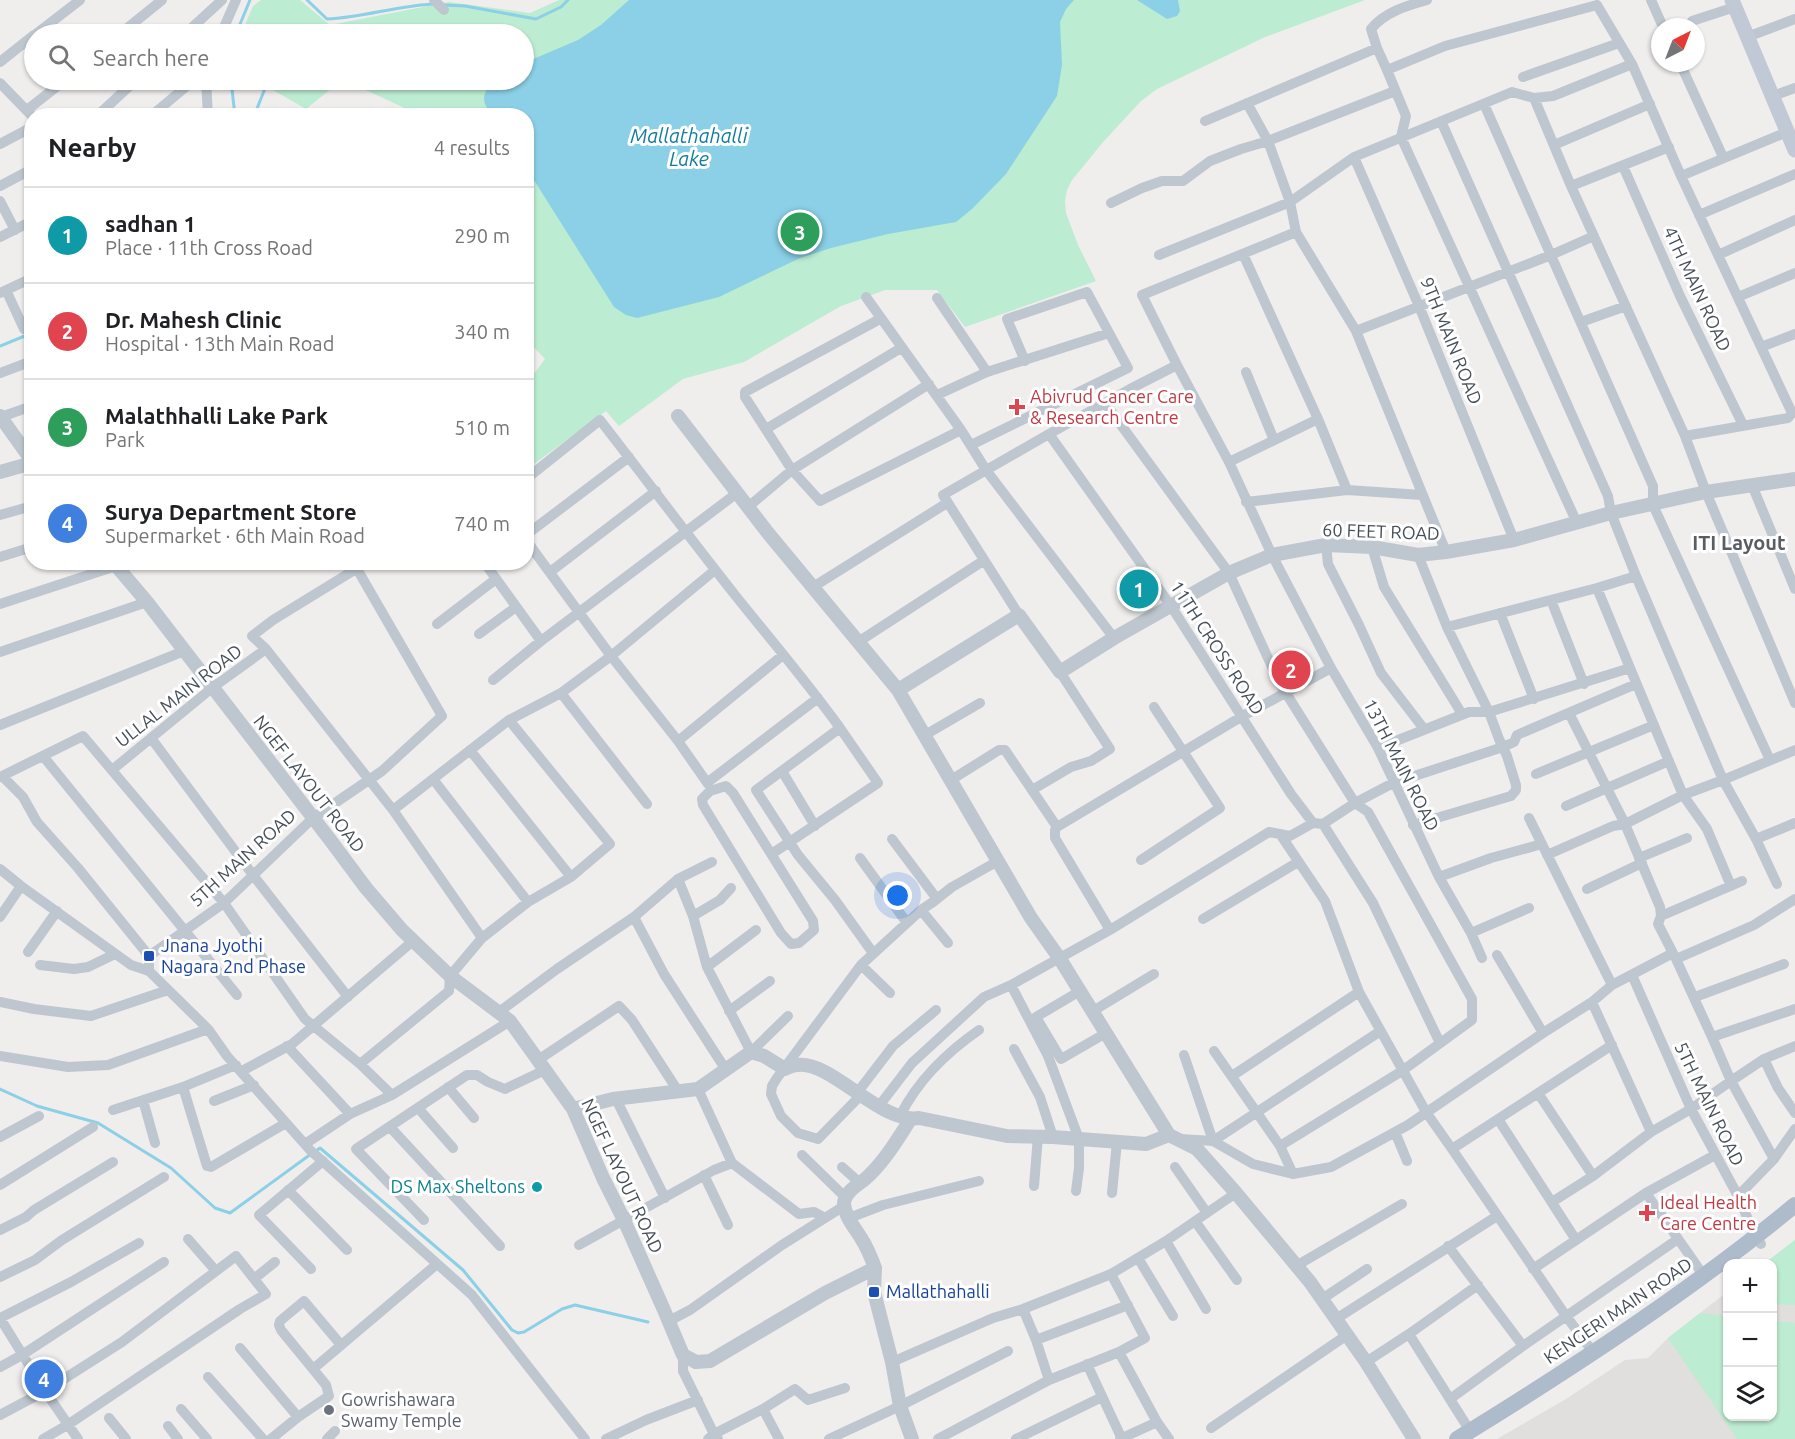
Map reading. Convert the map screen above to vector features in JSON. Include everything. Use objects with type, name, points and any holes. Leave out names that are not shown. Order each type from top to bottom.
[{"type":"main road","points":[[1734,4],[1795,150]]},
{"type":"main road","name":"KENGERI MAIN ROAD","points":[[1740,1259],[1795,1205]]},
{"type":"main road","name":"KENGERI MAIN ROAD","points":[[1466,1436],[1795,1215]]},
{"type":"main road","name":"KENGERI MAIN ROAD","points":[[1466,1436],[1625,1342],[1690,1299],[1723,1274]]},
{"type":"street","points":[[49,24],[80,0]]},
{"type":"street","points":[[132,24],[162,0]]},
{"type":"street","points":[[196,24],[222,0]]},
{"type":"street","points":[[225,24],[236,0]]},
{"type":"street","points":[[434,0],[444,10]]},
{"type":"street","points":[[1427,0],[1406,6],[1379,19],[1371,29],[1406,116],[1401,137],[1577,523]]},
{"type":"street","points":[[1651,0],[1660,18]]},
{"type":"street","points":[[1387,70],[1445,46],[1596,3],[1632,64],[1699,215],[1794,413],[1788,418],[1685,436]]},
{"type":"street","points":[[1699,18],[1734,4]]},
{"type":"street","points":[[1748,37],[1795,19]]},
{"type":"street","points":[[0,62],[24,43]]},
{"type":"street","points":[[1523,77],[1619,43]]},
{"type":"street","points":[[1205,121],[1377,48]]},
{"type":"street","points":[[1159,255],[1290,202],[1354,157],[1512,92],[1534,98],[1553,96],[1632,64]]},
{"type":"street","points":[[1684,72],[1723,157]]},
{"type":"street","points":[[0,83],[25,108]]},
{"type":"street","points":[[1773,96],[1795,88]]},
{"type":"street","points":[[35,108],[54,90]]},
{"type":"street","points":[[106,108],[125,90]]},
{"type":"street","points":[[161,108],[182,90]]},
{"type":"street","points":[[207,90],[208,108]]},
{"type":"street","points":[[1111,203],[1161,181],[1183,181],[1210,161],[1268,141],[1395,91]]},
{"type":"street","points":[[1534,98],[1571,186],[1685,436],[1706,492],[1795,703]]},
{"type":"street","points":[[1247,103],[1268,141],[1290,202],[1296,232],[1356,331],[1446,552]]},
{"type":"street","points":[[1484,104],[1653,486],[1653,505],[1770,760]]},
{"type":"street","points":[[1554,145],[1650,104]]},
{"type":"street","points":[[1441,121],[1608,496],[1611,513],[1636,576],[1723,780],[1756,839],[1777,884]]},
{"type":"street","points":[[0,144],[24,131]]},
{"type":"street","points":[[1681,176],[1787,132]]},
{"type":"street","points":[[1571,186],[1669,147]]},
{"type":"street","name":"9TH MAIN ROAD","points":[[1354,157],[1419,306],[1514,540]]},
{"type":"street","name":"4TH MAIN ROAD","points":[[1623,166],[1680,296],[1743,425]]},
{"type":"street","points":[[0,186],[24,174]]},
{"type":"street","points":[[1699,215],[1795,174]]},
{"type":"street","points":[[0,201],[15,230]]},
{"type":"street","points":[[1718,255],[1795,220]]},
{"type":"street","points":[[0,237],[24,225]]},
{"type":"street","points":[[1296,232],[1243,254],[1347,490]]},
{"type":"street","points":[[1356,331],[1594,236]]},
{"type":"street","name":"13TH MAIN ROAD","points":[[1243,254],[1142,295],[1229,462],[1272,555],[1331,668],[1378,748],[1438,877],[1471,933],[1482,958]]},
{"type":"street","points":[[1738,297],[1795,273]]},
{"type":"street","points":[[24,282],[3,292],[24,329]]},
{"type":"street","points":[[971,445],[1128,368],[1087,292],[1007,319],[1025,361]]},
{"type":"street","points":[[866,297],[937,395],[986,470],[1114,638]]},
{"type":"street","points":[[937,298],[987,372]]},
{"type":"street","points":[[1581,322],[1626,306]]},
{"type":"street","points":[[880,319],[745,392],[745,397],[792,470],[820,501],[961,430]]},
{"type":"street","points":[[937,395],[987,372],[1109,333]]},
{"type":"street","points":[[1761,347],[1795,334]]},
{"type":"street","points":[[766,429],[901,348]]},
{"type":"street","points":[[0,373],[24,364]]},
{"type":"street","points":[[1032,790],[1071,767],[1091,761],[1110,749],[983,561],[944,495],[1130,388],[1177,365]]},
{"type":"street","points":[[1246,372],[1274,440]]},
{"type":"street","points":[[748,507],[792,470],[929,384]]},
{"type":"street","points":[[1105,403],[1229,573],[1286,694],[1355,802],[1368,812],[1472,999],[1472,1020],[1402,1071],[1280,1146]]},
{"type":"street","points":[[24,410],[2,422],[24,445]]},
{"type":"street","points":[[678,416],[748,507],[898,690],[1032,918],[1173,1137],[1197,1149],[1296,1266],[1366,1362],[1414,1439]]},
{"type":"street","points":[[534,473],[600,420],[685,532],[818,698],[878,783],[776,851]]},
{"type":"street","points":[[1229,462],[1318,420]]},
{"type":"street","name":"11TH CROSS ROAD","points":[[1049,434],[1171,606],[1291,794],[1318,823],[1373,903],[1440,1043]]},
{"type":"street","points":[[534,529],[628,457]]},
{"type":"street","points":[[0,472],[24,464]]},
{"type":"street","name":"60 FEET ROAD","points":[[1060,672],[1114,638],[1229,573],[1272,555],[1326,545],[1372,547],[1418,555],[1446,552],[1514,540],[1611,513],[1706,492],[1795,479]]},
{"type":"street","points":[[1752,485],[1795,589]]},
{"type":"street","points":[[1246,502],[1347,490],[1422,495]]},
{"type":"street","points":[[550,572],[656,491]]},
{"type":"street","points":[[493,680],[737,493]]},
{"type":"street","points":[[813,587],[947,503]]},
{"type":"street","points":[[0,515],[24,508]]},
{"type":"street","points":[[1326,545],[1328,564],[1380,673],[1424,729]]},
{"type":"street","points":[[1372,547],[1384,587],[1462,714]]},
{"type":"street","points":[[0,557],[24,550]]},
{"type":"street","points":[[534,551],[611,656],[678,741],[709,786]]},
{"type":"street","points":[[1413,825],[1515,794],[1516,785],[1489,712],[1447,627],[1418,555]]},
{"type":"street","points":[[858,642],[983,561]]},
{"type":"street","points":[[0,604],[97,570]]},
{"type":"street","name":"NGEF LAYOUT ROAD","points":[[119,570],[147,602],[366,888],[402,930],[450,976],[510,1021],[573,1108],[683,1355]]},
{"type":"street","points":[[348,570],[252,636],[266,649],[393,810],[482,938]]},
{"type":"street","name":"5TH MAIN ROAD","points":[[149,956],[224,903],[313,818],[382,771],[442,716],[356,570]]},
{"type":"street","points":[[490,570],[541,641]]},
{"type":"street","points":[[393,810],[509,720],[561,693],[611,656],[715,570]]},
{"type":"street","points":[[1447,627],[1636,576]]},
{"type":"street","points":[[436,624],[496,579]]},
{"type":"street","points":[[1597,588],[1683,795],[1707,828],[1731,886]]},
{"type":"street","points":[[1551,600],[1584,684]]},
{"type":"street","points":[[0,652],[147,602]]},
{"type":"street","points":[[479,634],[516,607]]},
{"type":"street","points":[[1500,613],[1534,699]]},
{"type":"street","points":[[898,690],[1019,615]]},
{"type":"street","name":"ULLAL MAIN ROAD","points":[[112,770],[212,688],[266,649]]},
{"type":"street","points":[[0,724],[184,651]]},
{"type":"street","points":[[678,741],[783,655]]},
{"type":"street","points":[[1110,930],[1055,838],[1057,827],[1241,717],[1331,668]]},
{"type":"street","points":[[1378,748],[1462,714],[1489,712],[1630,668]]},
{"type":"street","points":[[879,1106],[912,1064],[984,997],[1060,959],[1269,832],[1290,836],[1393,783],[1503,747],[1514,742],[1517,735],[1636,684]]},
{"type":"street","points":[[561,693],[647,804]]},
{"type":"street","points":[[709,786],[726,786],[729,789],[813,921],[814,930],[799,943],[791,944],[781,933],[703,805],[702,799],[709,786],[818,698]]},
{"type":"street","points":[[925,735],[980,703]]},
{"type":"street","points":[[1140,860],[1220,808],[1154,707]]},
{"type":"street","points":[[1569,713],[1641,861],[1660,907],[1658,924],[1695,997],[1731,1081],[1774,1159]]},
{"type":"street","points":[[360,1064],[449,991],[450,976],[482,938],[528,902],[572,877],[610,844],[509,720]]},
{"type":"street","points":[[1536,774],[1654,725]]},
{"type":"street","points":[[840,728],[756,790],[798,855],[835,900],[873,954]]},
{"type":"street","points":[[149,971],[149,956],[78,868],[37,822],[23,797],[1,776],[83,736],[224,903],[305,1019],[360,1064],[392,1095]]},
{"type":"street","points":[[151,738],[348,997]]},
{"type":"street","points":[[951,780],[1002,749],[1005,750],[1057,827]]},
{"type":"street","points":[[470,750],[572,877]]},
{"type":"street","points":[[1438,877],[1491,858],[1545,850],[1624,824],[1683,795],[1795,750]]},
{"type":"street","points":[[43,756],[237,995]]},
{"type":"street","points":[[1566,806],[1669,761]]},
{"type":"street","points":[[782,771],[816,826]]},
{"type":"street","points":[[433,779],[528,902]]},
{"type":"street","points":[[1529,818],[1612,985]]},
{"type":"street","points":[[1756,839],[1795,824]]},
{"type":"street","points":[[1280,834],[1325,901],[1359,992],[1379,1032],[1426,1112],[1533,1269],[1593,1352]]},
{"type":"street","points":[[1587,889],[1688,838]]},
{"type":"street","points":[[892,839],[937,899]]},
{"type":"street","points":[[860,858],[907,923]]},
{"type":"street","points":[[936,1010],[894,1046],[859,1094],[818,1139],[798,1133],[781,1116],[771,1094],[772,1086],[861,965],[921,910],[951,887],[998,861]]},
{"type":"street","points":[[499,1012],[634,917],[678,879],[712,862]]},
{"type":"street","points":[[1203,919],[1298,862]]},
{"type":"street","points":[[0,869],[131,965],[149,971],[208,1029],[227,1056],[314,1153],[472,1295],[585,1439]]},
{"type":"street","points":[[678,879],[693,916],[707,967],[729,1011],[752,1052],[764,1056],[784,1069],[799,1065],[815,1067],[879,1106],[905,1118],[919,1118],[1007,1136],[1146,1144],[1173,1137],[1214,1141],[1253,1164],[1293,1174],[1331,1167],[1395,1132],[1592,1002],[1612,985],[1675,956],[1754,925],[1795,899]]},
{"type":"street","points":[[1660,916],[1742,881]]},
{"type":"street","points":[[0,916],[21,886]]},
{"type":"street","points":[[693,916],[720,900],[731,888]]},
{"type":"street","points":[[1471,933],[1530,908]]},
{"type":"street","points":[[921,910],[948,943]]},
{"type":"street","points":[[28,952],[57,911]]},
{"type":"street","points":[[634,917],[664,975],[726,1070]]},
{"type":"street","points":[[707,967],[756,930]]},
{"type":"street","points":[[113,1110],[239,1068],[287,1046],[313,1027],[413,941]]},
{"type":"street","points":[[40,965],[74,969],[88,967],[115,954]]},
{"type":"street","points":[[1497,956],[1543,1033]]},
{"type":"street","points":[[1695,997],[1784,964]]},
{"type":"street","points":[[861,965],[890,993]]},
{"type":"street","points":[[1093,1011],[1154,974]]},
{"type":"street","name":"5TH MAIN ROAD","points":[[1632,975],[1691,1109],[1738,1196],[1759,1241]]},
{"type":"street","points":[[729,1011],[770,981]]},
{"type":"street","points":[[1011,985],[1048,1056],[1079,1139],[1076,1191]]},
{"type":"street","points":[[0,1002],[34,1010],[91,1016],[168,990]]},
{"type":"street","points":[[1080,991],[1036,1017],[1061,1059],[1106,1033]]},
{"type":"street","points":[[1232,1076],[1359,992]]},
{"type":"street","points":[[1592,1002],[1651,1132]]},
{"type":"street","points":[[424,1220],[356,1149],[467,1075],[477,1075],[505,1089],[542,1065],[619,1006],[632,1020],[678,1091]]},
{"type":"street","points":[[1712,1037],[1795,1009]]},
{"type":"street","points":[[573,1108],[616,1099],[698,1089],[752,1052],[788,1016]]},
{"type":"street","points":[[311,1269],[259,1215],[288,1190],[314,1153],[350,1114],[392,1095],[510,1021]]},
{"type":"street","points":[[0,1056],[68,1067],[108,1065],[208,1029]]},
{"type":"street","points":[[846,1207],[850,1191],[867,1178],[895,1144],[905,1118],[909,1099],[924,1078],[979,1030]]},
{"type":"street","points":[[1214,1141],[1379,1032]]},
{"type":"street","points":[[1452,1149],[1612,1045]]},
{"type":"street","points":[[287,1046],[350,1114]]},
{"type":"street","points":[[1552,1202],[1593,1176],[1651,1132],[1691,1109],[1764,1059],[1795,1046]]},
{"type":"street","points":[[1014,1049],[1040,1097],[1045,1137],[1034,1186]]},
{"type":"street","points":[[1214,1051],[1280,1146],[1293,1174]]},
{"type":"street","points":[[1184,1055],[1214,1141]]},
{"type":"street","points":[[1764,1059],[1778,1088],[1795,1113]]},
{"type":"street","points":[[214,1101],[254,1085]]},
{"type":"street","points":[[448,1087],[474,1118]]},
{"type":"street","points":[[183,1088],[207,1166],[211,1167],[286,1123]]},
{"type":"street","points":[[698,1089],[732,1163],[799,1214],[814,1212],[825,1218]]},
{"type":"street","points":[[1538,1093],[1593,1176]]},
{"type":"street","points":[[616,1099],[664,1198]]},
{"type":"street","points":[[143,1100],[155,1143]]},
{"type":"street","points":[[418,1108],[453,1148]]},
{"type":"street","points":[[0,1137],[39,1116]]},
{"type":"street","points":[[1498,1119],[1576,1240]]},
{"type":"street","points":[[0,1185],[93,1127]]},
{"type":"street","points":[[390,1127],[500,1246]]},
{"type":"street","points":[[1738,1196],[1774,1159],[1795,1129]]},
{"type":"street","points":[[1395,1132],[1407,1161]]},
{"type":"street","points":[[1112,1193],[1118,1142]]},
{"type":"street","points":[[802,1155],[846,1207],[851,1224],[870,1253],[874,1268],[874,1292],[892,1362],[900,1406],[912,1439]]},
{"type":"street","points":[[1533,1269],[1646,1193],[1715,1155]]},
{"type":"street","points":[[0,1230],[26,1217],[113,1161]]},
{"type":"street","points":[[579,1245],[704,1175],[732,1163]]},
{"type":"street","points":[[842,1167],[860,1183]]},
{"type":"street","points":[[1175,1167],[1207,1213]]},
{"type":"street","points":[[704,1175],[728,1225]]},
{"type":"street","points":[[0,1277],[35,1260],[62,1240],[164,1177]]},
{"type":"street","points":[[669,1322],[690,1310],[782,1245],[846,1207],[883,1205],[979,1181]]},
{"type":"street","points":[[288,1190],[347,1250]]},
{"type":"street","points":[[892,1362],[993,1318],[1023,1309],[1111,1274],[1166,1241],[1236,1193]]},
{"type":"street","points":[[1646,1193],[1704,1276]]},
{"type":"street","points":[[1296,1266],[1402,1204]]},
{"type":"street","points":[[1336,1319],[1497,1216]]},
{"type":"street","points":[[1195,1221],[1237,1280]]},
{"type":"street","points":[[188,1239],[216,1271]]},
{"type":"street","points":[[1450,1399],[1678,1239]]},
{"type":"street","points":[[1166,1241],[1206,1309]]},
{"type":"street","points":[[78,1439],[0,1318],[62,1287],[139,1243]]},
{"type":"street","points":[[1448,1246],[1523,1346]]},
{"type":"street","points":[[0,1415],[45,1391],[122,1342],[236,1256],[255,1278],[266,1294],[43,1439]]},
{"type":"street","points":[[1138,1258],[1173,1316]]},
{"type":"street","points":[[0,1367],[164,1262]]},
{"type":"street","points":[[255,1278],[275,1262]]},
{"type":"street","points":[[313,1369],[437,1264]]},
{"type":"street","points":[[683,1355],[696,1362],[710,1361],[825,1293],[874,1268]]},
{"type":"street","points":[[1322,1299],[1367,1269]]},
{"type":"street","points":[[938,1439],[1049,1380],[1119,1352],[1145,1338],[1111,1274]]},
{"type":"street","points":[[1366,1362],[1478,1285]]},
{"type":"street","points":[[271,1439],[329,1396],[326,1385],[280,1330],[280,1321],[304,1301],[341,1345]]},
{"type":"street","points":[[1036,1340],[1128,1305]]},
{"type":"street","points":[[1023,1309],[1049,1380]]},
{"type":"street","points":[[1409,1334],[1450,1399],[1466,1436]]},
{"type":"street","points":[[1211,1428],[1347,1335]]},
{"type":"street","points":[[240,1348],[298,1417]]},
{"type":"street","points":[[829,1439],[1008,1351]]},
{"type":"street","points":[[1119,1352],[1157,1422],[1169,1439]]},
{"type":"street","points":[[683,1355],[684,1371],[713,1437],[795,1389],[808,1400],[845,1388]]},
{"type":"street","points":[[1088,1364],[1121,1439],[1157,1422]]},
{"type":"street","points":[[208,1377],[262,1439]]},
{"type":"street","points":[[1016,1439],[1102,1397]]},
{"type":"street","points":[[606,1439],[646,1420],[698,1400]]},
{"type":"street","points":[[182,1409],[207,1439]]},
{"type":"street","points":[[763,1409],[779,1439]]},
{"type":"street","points":[[109,1418],[126,1439]]},
{"type":"street","points":[[168,1426],[178,1439]]},
{"type":"shaded area","points":[[1795,1240],[1795,1439],[1497,1439],[1566,1399],[1625,1360],[1648,1358],[1668,1338],[1723,1295],[1723,1421],[1777,1421],[1777,1259],[1770,1259]]},
{"type":"green space","points":[[261,0],[300,0],[329,24],[245,24],[253,6]]},
{"type":"green space","points":[[559,0],[1365,0],[1265,37],[1157,89],[1141,101],[1104,141],[1072,180],[1067,190],[1066,213],[1078,245],[1096,281],[965,327],[937,290],[885,290],[841,306],[744,362],[683,379],[619,426],[606,411],[534,464],[534,374],[545,359],[534,347],[534,108],[405,108],[366,90],[534,90],[534,24],[335,24],[449,2],[530,13]]},
{"type":"green space","points":[[273,90],[330,90],[304,108]]},
{"type":"green space","points":[[1795,1240],[1795,1305],[1777,1304],[1777,1259],[1770,1259]]},
{"type":"green space","points":[[1700,1313],[1723,1316],[1723,1419],[1668,1338]]},
{"type":"green space","points":[[1777,1321],[1795,1323],[1795,1439],[1737,1439],[1725,1421],[1777,1421]]},
{"type":"water","name":"Mallathahalli Lake","points":[[629,0],[1074,0],[1066,9],[1060,22],[1062,65],[1057,96],[1006,174],[956,222],[888,234],[831,248],[800,258],[719,297],[637,318],[626,315],[614,307],[534,180],[534,108],[488,108],[484,102],[486,90],[534,90],[534,59],[578,40],[601,25]]},
{"type":"water","points":[[1137,0],[1178,0],[1180,11],[1177,16],[1167,19]]},
{"type":"waterway","points":[[240,24],[250,0]]},
{"type":"waterway","points":[[307,0],[327,19],[435,4]]},
{"type":"waterway","points":[[444,5],[465,6],[536,19],[561,7],[568,0]]},
{"type":"waterway","points":[[232,90],[234,108]]},
{"type":"waterway","points":[[257,108],[264,90]]},
{"type":"waterway","points":[[0,346],[24,336]]},
{"type":"waterway","points":[[0,1089],[37,1106],[98,1123],[171,1168],[215,1208],[230,1213],[311,1154]]},
{"type":"waterway","points":[[316,1151],[320,1148],[463,1270],[512,1330],[518,1333],[524,1332],[562,1309],[575,1305],[648,1322]]},
{"type":"place","name":"Malathhalli Lake Park","points":[[800,232]]},
{"type":"place","name":"Abivrud Cancer Care & Research Centre","points":[[1017,407]]},
{"type":"place","name":"sadhan 1","points":[[1139,589]]},
{"type":"place","name":"Dr. Mahesh Clinic","points":[[1291,670]]},
{"type":"place","name":"Jnana Jyothi Nagara 2nd Phase","points":[[149,956]]},
{"type":"place","name":"DS Max Sheltons","points":[[537,1187]]},
{"type":"place","name":"Ideal Health Care Centre","points":[[1647,1213]]},
{"type":"place","name":"Mallathahalli","points":[[874,1292]]},
{"type":"place","name":"Surya Department Store","points":[[44,1379]]},
{"type":"place","name":"Gowrishawara Swamy Temple","points":[[329,1410]]},
{"type":"district","name":"ITI Layout","points":[[1739,543]]}]
